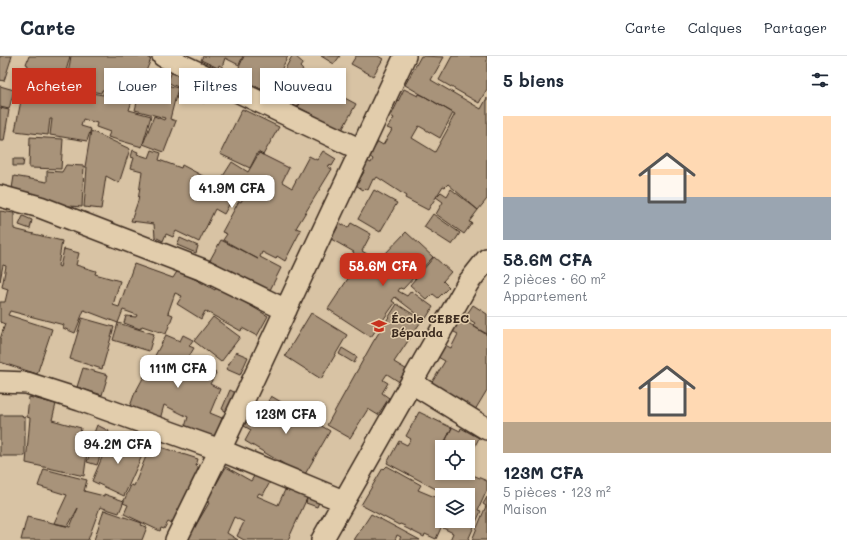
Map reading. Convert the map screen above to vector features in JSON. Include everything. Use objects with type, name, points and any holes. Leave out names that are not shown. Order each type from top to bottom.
[{"type":"street","points":[[163,56],[361,150]]},
{"type":"street","points":[[176,540],[220,450],[405,56]]},
{"type":"street","points":[[0,196],[40,207],[199,268],[286,310]]},
{"type":"street","points":[[322,540],[468,283],[487,259]]},
{"type":"street","points":[[0,382],[27,383],[80,400],[220,450],[343,501]]},
{"type":"street","points":[[412,383],[487,429]]},
{"type":"building","points":[[0,56],[12,56],[4,81],[0,80]]},
{"type":"building","points":[[29,56],[70,56],[67,68],[27,68],[28,65],[26,64]]},
{"type":"building","points":[[71,56],[150,56],[149,59],[151,59],[147,68],[104,68],[104,90],[102,90],[101,93],[96,92],[96,68],[69,68]]},
{"type":"building","points":[[203,56],[243,56],[239,65],[225,58],[222,67],[219,65],[218,68],[201,60]]},
{"type":"building","points":[[244,56],[288,56],[282,68],[260,68],[260,88],[252,84],[252,68],[239,68]]},
{"type":"building","points":[[292,56],[295,56],[303,63],[300,67],[301,68],[286,68]]},
{"type":"building","points":[[321,56],[340,56],[334,64]]},
{"type":"building","points":[[356,56],[378,56],[383,59],[373,76],[351,64]]},
{"type":"building","points":[[421,56],[444,57],[431,80],[481,109],[487,98],[487,199],[478,210],[448,184],[445,187],[443,186],[428,210],[405,198],[406,196],[377,177],[375,180],[373,179],[368,190],[365,188],[363,190],[356,185],[364,172],[361,170],[367,161],[371,163],[373,159],[369,156],[378,142],[383,145],[392,130],[387,128],[394,118],[391,116],[404,89],[418,96],[419,94],[424,96],[405,85]],"holes":[[[427,98],[455,114],[435,152],[412,138],[419,126],[440,138],[453,113]]]},
{"type":"building","points":[[452,56],[487,56],[487,89],[479,103],[439,80]]},
{"type":"building","points":[[173,70],[179,73],[179,88],[171,84],[171,74]]},
{"type":"building","points":[[0,86],[12,89],[12,98],[9,109],[0,107]]},
{"type":"building","points":[[171,86],[178,88],[170,119],[176,121],[164,152],[143,144],[154,116],[164,120],[165,118],[135,110],[137,104],[171,104]]},
{"type":"building","points":[[104,90],[104,104],[131,104],[129,110],[151,116],[142,147],[108,137],[110,132],[96,127],[97,123],[83,119],[81,126],[91,129],[87,141],[50,135],[52,119],[50,119],[48,135],[15,131],[20,104],[96,104],[96,94],[103,95]]},
{"type":"building","points":[[179,90],[179,99],[176,98]]},
{"type":"building","points":[[346,99],[356,104],[342,130],[298,107],[300,104],[346,104]]},
{"type":"building","points":[[284,104],[299,104],[296,110]]},
{"type":"building","points":[[0,108],[9,110],[4,141],[0,141]]},
{"type":"building","points":[[242,109],[279,127],[263,155],[258,152],[250,168],[220,154]]},
{"type":"building","points":[[91,131],[130,149],[119,183],[106,176],[101,209],[84,207],[87,167],[85,167]]},
{"type":"building","points":[[30,137],[63,139],[61,169],[29,168]]},
{"type":"building","points":[[133,150],[138,152],[137,154],[149,158],[152,150],[161,153],[159,160],[181,168],[182,165],[218,184],[232,162],[248,172],[259,153],[289,168],[282,182],[292,188],[309,156],[317,160],[323,151],[336,159],[332,166],[329,165],[328,167],[332,169],[296,228],[301,230],[285,261],[277,256],[276,259],[262,252],[260,257],[281,268],[269,292],[210,260],[221,240],[258,259],[223,240],[227,234],[222,232],[239,201],[241,202],[243,198],[239,196],[243,189],[241,188],[237,195],[235,194],[224,214],[215,209],[199,242],[176,231],[173,237],[166,234],[163,241],[155,237],[154,224],[131,221],[138,201],[142,171],[131,168],[134,158],[131,157]]},
{"type":"building","points":[[13,159],[24,159],[23,166],[13,166]]},
{"type":"building","points":[[66,165],[84,166],[82,207],[45,204],[11,195],[14,176],[47,182],[47,171],[62,172]]},
{"type":"building","points":[[451,189],[478,210],[469,222],[472,223],[464,234],[436,214],[443,202],[436,197],[441,192],[447,196]]},
{"type":"building","points":[[374,190],[397,203],[380,232],[358,219]]},
{"type":"building","points":[[0,211],[14,213],[14,229],[62,241],[58,266],[60,267],[64,249],[79,253],[76,265],[96,271],[95,274],[120,281],[113,305],[119,307],[134,264],[173,278],[178,270],[191,274],[191,277],[215,290],[216,287],[226,293],[227,291],[242,298],[241,300],[268,316],[257,336],[242,328],[241,331],[205,311],[201,319],[177,304],[182,296],[175,293],[168,313],[173,315],[166,334],[142,326],[140,329],[124,323],[126,316],[136,317],[137,315],[123,310],[118,323],[84,310],[75,333],[63,328],[64,325],[10,311],[8,315],[52,329],[37,374],[0,362],[0,339],[5,324],[0,322],[0,302],[5,302],[8,289],[2,287],[6,266],[3,265],[0,281]]},
{"type":"building","points":[[433,214],[460,233],[452,245],[424,227]]},
{"type":"building","points":[[23,216],[32,220],[30,229],[19,225]]},
{"type":"building","points":[[340,223],[348,228],[351,223],[371,234],[362,251],[367,254],[362,263],[351,257],[354,252],[331,239]]},
{"type":"building","points":[[406,232],[433,257],[403,289],[400,288],[398,291],[407,296],[411,291],[433,307],[425,320],[395,297],[392,301],[395,303],[371,337],[328,309],[359,262],[373,272],[379,262],[376,260],[381,253],[384,255]]},
{"type":"building","points":[[180,238],[198,246],[196,253],[177,245]]},
{"type":"building","points":[[434,257],[451,272],[443,281],[449,287],[438,298],[433,294],[427,300],[410,285]]},
{"type":"building","points":[[397,304],[422,320],[394,362],[409,371],[401,383],[387,374],[383,380],[388,383],[382,393],[389,398],[378,415],[368,409],[350,438],[327,425],[373,342]]},
{"type":"building","points":[[473,305],[487,314],[487,334],[473,326],[475,323],[465,317]]},
{"type":"building","points":[[311,313],[347,335],[321,379],[285,356]]},
{"type":"building","points":[[213,317],[240,337],[221,362],[194,341]]},
{"type":"building","points":[[459,317],[487,335],[487,390],[475,410],[431,384],[445,361],[436,356],[443,344],[451,348],[458,334],[452,331]]},
{"type":"building","points":[[82,318],[114,327],[102,369],[70,359]]},
{"type":"building","points":[[118,323],[154,334],[149,351],[113,340]]},
{"type":"building","points":[[166,335],[180,341],[183,335],[193,340],[189,346],[194,348],[187,360],[216,373],[210,384],[220,389],[210,413],[222,418],[216,437],[213,435],[208,439],[184,430],[188,417],[164,405],[159,423],[128,412],[134,395]]},
{"type":"building","points":[[342,348],[357,357],[354,363],[339,354]]},
{"type":"building","points":[[236,352],[248,357],[240,375],[226,369]]},
{"type":"building","points":[[83,368],[108,375],[102,395],[77,387]]},
{"type":"building","points":[[230,390],[238,394],[229,413],[222,409]]},
{"type":"building","points":[[271,396],[330,431],[304,476],[245,441],[251,430],[244,426],[258,403],[265,407]]},
{"type":"building","points":[[29,397],[56,404],[52,420],[81,428],[77,451],[87,453],[84,476],[26,463],[30,418],[27,417]]},
{"type":"building","points":[[419,412],[452,428],[446,440],[435,440],[435,480],[475,480],[475,476],[487,481],[487,490],[478,510],[481,511],[475,524],[475,488],[435,489],[387,463],[399,441],[407,445],[411,439],[406,436]]},
{"type":"building","points":[[0,415],[22,415],[23,418],[25,417],[25,456],[0,456]]},
{"type":"building","points":[[97,425],[109,431],[97,465],[87,462],[90,453],[87,451]]},
{"type":"building","points":[[452,427],[460,431],[461,428],[479,438],[475,446],[475,440],[446,440]]},
{"type":"building","points":[[112,434],[145,449],[124,496],[92,481]]},
{"type":"building","points":[[151,444],[198,459],[196,466],[201,469],[174,525],[168,522],[164,529],[161,528],[160,531],[124,514],[128,505],[123,503],[131,485],[134,486]]},
{"type":"building","points":[[387,466],[421,485],[418,490],[435,497],[435,528],[441,528],[436,539],[425,534],[424,537],[404,527],[405,526],[399,525],[361,505],[383,468],[384,469]]},
{"type":"building","points":[[226,467],[251,481],[256,473],[270,482],[263,495],[259,493],[257,496],[278,505],[285,490],[290,491],[291,488],[308,496],[288,540],[244,540],[237,536],[244,522],[234,517],[227,533],[238,540],[187,540],[209,503],[206,502]]},
{"type":"building","points":[[44,469],[87,480],[84,491],[104,496],[104,494],[124,501],[119,513],[100,507],[88,540],[21,540],[27,517],[70,527],[78,508],[68,526],[54,523],[67,495],[38,486]]},
{"type":"building","points":[[286,486],[291,488],[290,491],[285,490]]},
{"type":"building","points":[[292,488],[320,500],[317,507],[306,503],[308,496]]},
{"type":"building","points":[[487,497],[487,540],[472,540],[486,506],[483,504]]},
{"type":"building","points":[[104,510],[142,523],[141,525],[147,527],[142,540],[94,540]]},
{"type":"building","points":[[371,514],[420,540],[399,540],[401,537],[397,535],[395,540],[354,540]]},
{"type":"building","points":[[443,528],[473,528],[468,540],[450,540],[453,533]]},
{"type":"place","name":"École CEBEC Bépanda","points":[[379,326]]}]
